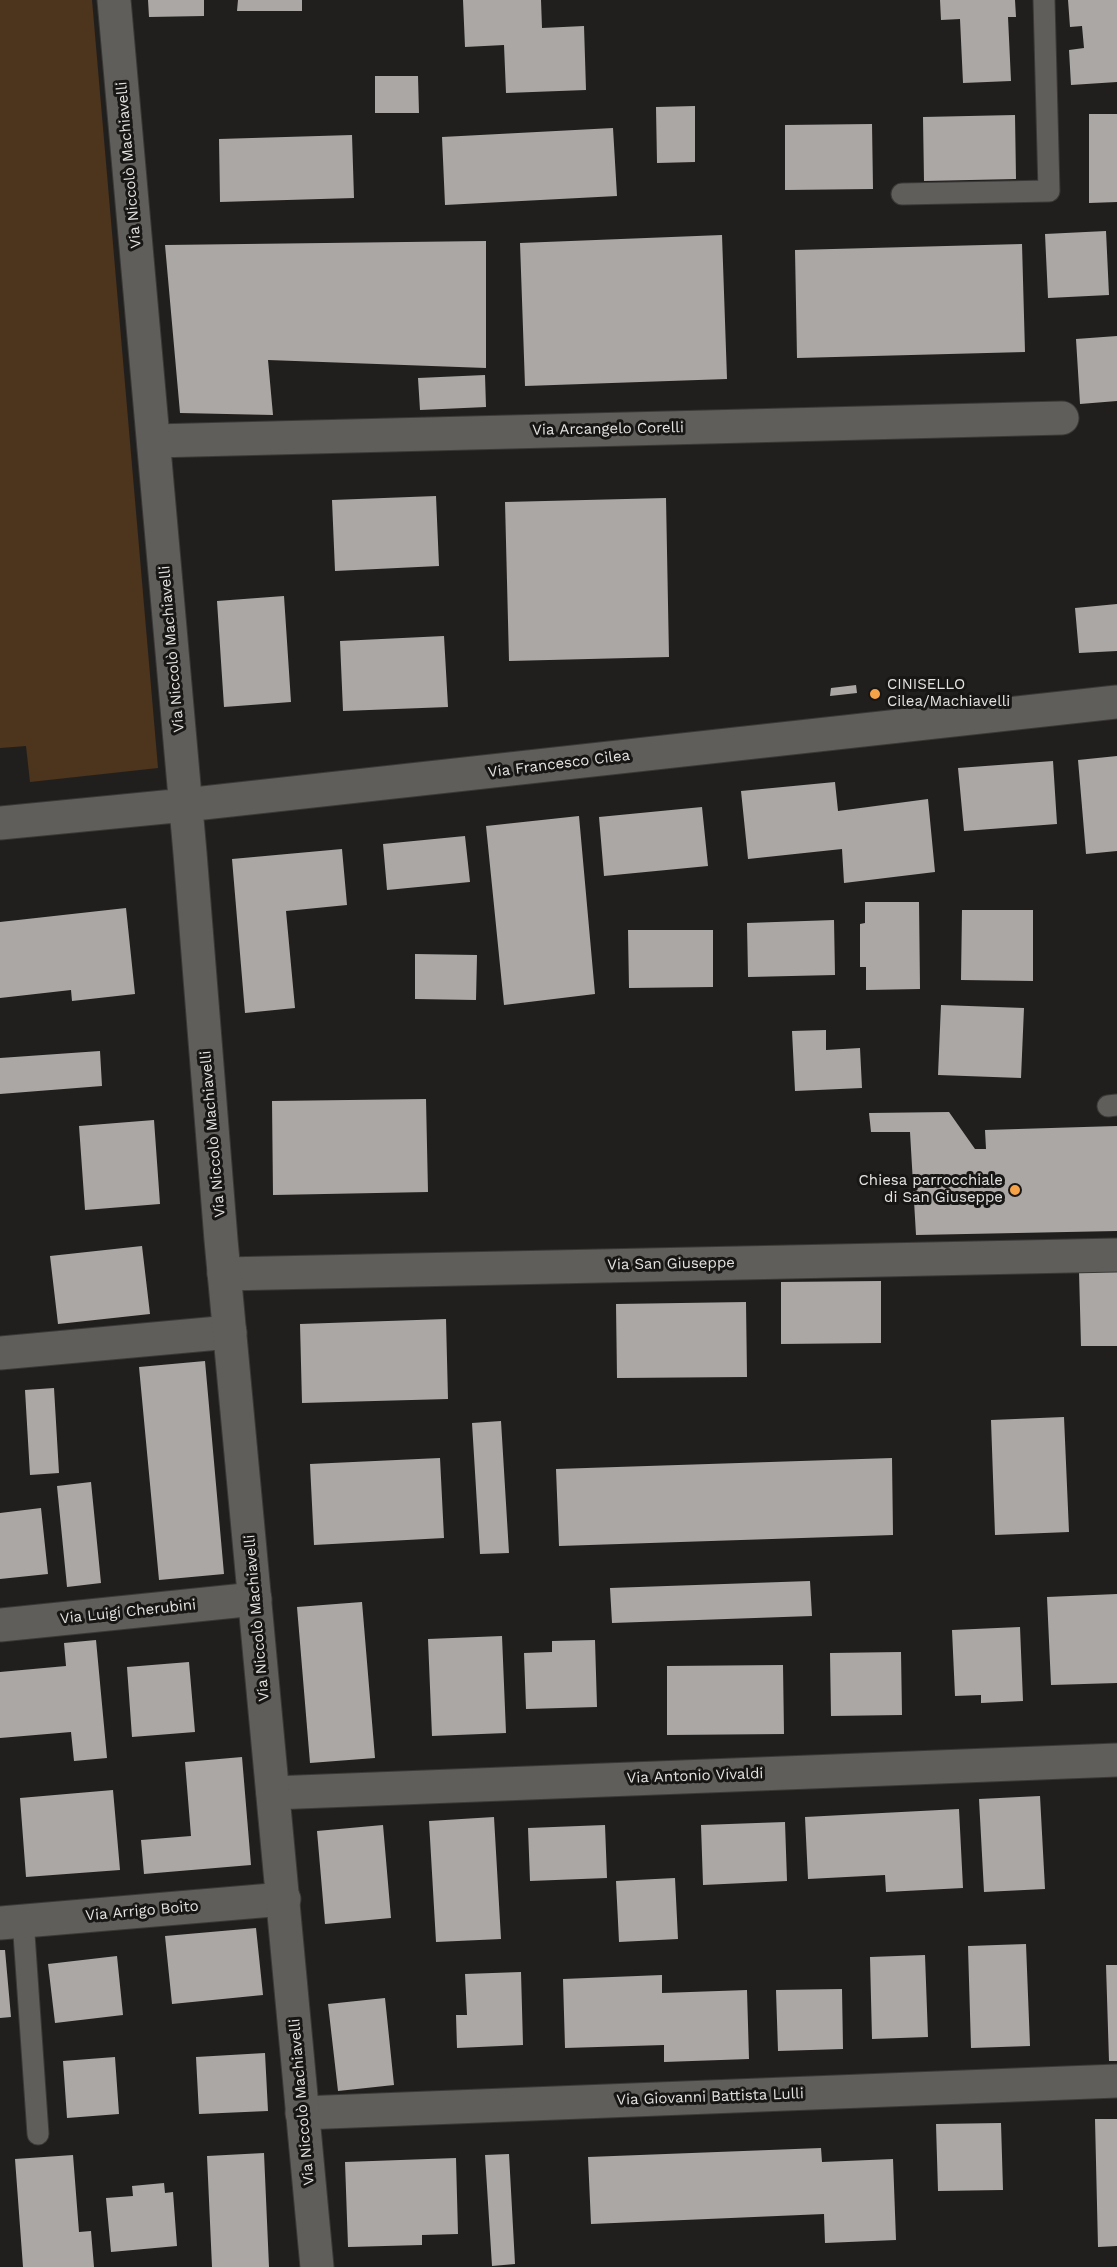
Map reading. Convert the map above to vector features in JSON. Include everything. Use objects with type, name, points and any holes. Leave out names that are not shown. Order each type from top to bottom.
[{"type":"street","name":"Via Niccolò Machiavelli","points":[[114,0],[154,441],[224,1274],[284,1899],[316,2267]]},
{"type":"street","name":"Via Arcangelo Corelli","points":[[154,441],[1062,418]]},
{"type":"street","name":"Via Francesco Cilea","points":[[0,823],[185,805],[1117,702]]},
{"type":"street","name":"Via San Giuseppe","points":[[224,1274],[1117,1255]]},
{"type":"street","points":[[0,1353],[230,1332]]},
{"type":"street","name":"Via Luigi Cherubini","points":[[0,1625],[255,1599]]},
{"type":"street","name":"Via Antonio Vivaldi","points":[[273,1793],[1117,1760]]},
{"type":"street","name":"Via Arrigo Boito","points":[[11,1922],[284,1899]]},
{"type":"street","name":"Via Giovanni Battista Lulli","points":[[302,2113],[1117,2081]]},
{"type":"lane","points":[[902,194],[1049,191],[1044,0]]},
{"type":"lane","points":[[11,1922],[38,2134]]},
{"type":"shaded area","points":[[0,0],[92,0],[158,768],[30,782],[26,746],[0,748]]},
{"type":"building","points":[[148,0],[204,0],[204,16],[149,17]]},
{"type":"building","points":[[238,0],[302,0],[302,11],[237,11]]},
{"type":"building","points":[[463,0],[541,0],[542,28],[584,26],[586,90],[506,93],[504,45],[465,47]]},
{"type":"building","points":[[940,0],[1015,0],[1016,17],[1008,17],[1011,81],[963,83],[960,19],[941,20]]},
{"type":"building","points":[[1068,0],[1117,0],[1117,82],[1071,85],[1069,50],[1084,48],[1082,26],[1070,27]]},
{"type":"building","points":[[375,76],[418,76],[419,113],[375,113]]},
{"type":"building","points":[[695,106],[695,162],[657,163],[656,107]]},
{"type":"building","points":[[1089,114],[1117,114],[1117,202],[1089,203]]},
{"type":"building","points":[[1015,115],[1016,179],[924,181],[923,117]]},
{"type":"building","points":[[872,124],[873,189],[785,190],[785,125]]},
{"type":"building","points":[[613,128],[617,196],[445,205],[442,137]]},
{"type":"building","points":[[352,135],[354,198],[220,202],[219,139]]},
{"type":"building","points":[[1106,231],[1109,295],[1048,298],[1045,234]]},
{"type":"building","points":[[722,235],[727,379],[525,386],[520,243]]},
{"type":"building","points":[[486,241],[486,368],[268,360],[273,415],[180,413],[165,245]]},
{"type":"building","points":[[1022,244],[1025,352],[797,358],[795,250]]},
{"type":"building","points":[[1117,336],[1117,401],[1080,404],[1076,339]]},
{"type":"building","points":[[485,375],[486,407],[420,410],[418,378]]},
{"type":"building","points":[[436,496],[439,566],[335,571],[332,500]]},
{"type":"building","points":[[666,498],[669,657],[509,661],[505,502]]},
{"type":"building","points":[[284,596],[291,702],[224,707],[217,601]]},
{"type":"building","points":[[1117,604],[1117,651],[1079,653],[1075,608]]},
{"type":"building","points":[[444,636],[448,707],[343,711],[340,641]]},
{"type":"building","points":[[856,685],[857,693],[830,696],[831,688]]},
{"type":"building","points":[[1117,756],[1117,851],[1086,854],[1078,760]]},
{"type":"building","points":[[1053,761],[1057,824],[964,831],[958,768]]},
{"type":"building","points":[[835,782],[838,811],[928,799],[935,872],[844,883],[842,849],[748,859],[741,791]]},
{"type":"building","points":[[702,807],[708,866],[604,876],[599,817]]},
{"type":"building","points":[[579,816],[595,994],[504,1005],[486,826]]},
{"type":"building","points":[[465,836],[470,882],[387,890],[383,844]]},
{"type":"building","points":[[342,849],[347,905],[286,911],[295,1008],[245,1013],[232,859]]},
{"type":"building","points":[[865,902],[919,902],[920,989],[866,990],[866,967],[860,967],[860,924],[865,923]]},
{"type":"building","points":[[126,908],[135,994],[72,1001],[71,990],[0,998],[0,922]]},
{"type":"building","points":[[962,910],[1033,910],[1033,981],[961,980]]},
{"type":"building","points":[[834,920],[835,975],[748,977],[747,923]]},
{"type":"building","points":[[628,930],[713,930],[713,987],[629,988]]},
{"type":"building","points":[[415,954],[477,955],[476,1000],[415,999]]},
{"type":"building","points":[[941,1005],[1024,1008],[1021,1078],[938,1075]]},
{"type":"building","points":[[826,1030],[826,1050],[860,1048],[862,1088],[795,1091],[792,1031]]},
{"type":"building","points":[[100,1051],[102,1086],[0,1094],[0,1058]]},
{"type":"building","points":[[426,1099],[428,1192],[273,1195],[272,1101]]},
{"type":"building","name":"Chiesa parrocchiale di San Giuseppe","points":[[949,1112],[975,1149],[986,1149],[985,1130],[1117,1126],[1117,1231],[916,1235],[910,1132],[871,1132],[869,1113]]},
{"type":"building","points":[[154,1120],[160,1204],[85,1210],[79,1126]]},
{"type":"building","points":[[142,1246],[150,1314],[58,1324],[50,1256]]},
{"type":"building","points":[[1079,1271],[1117,1271],[1117,1346],[1081,1346]]},
{"type":"building","points":[[881,1281],[881,1343],[781,1344],[781,1282]]},
{"type":"building","points":[[746,1302],[747,1377],[617,1378],[616,1304]]},
{"type":"building","points":[[446,1319],[448,1399],[302,1403],[300,1324]]},
{"type":"building","points":[[205,1361],[224,1574],[159,1580],[139,1367]]},
{"type":"building","points":[[54,1388],[59,1473],[30,1475],[25,1390]]},
{"type":"building","points":[[1064,1417],[1069,1532],[995,1535],[991,1420]]},
{"type":"building","points":[[501,1421],[509,1553],[480,1554],[472,1423]]},
{"type":"building","points":[[440,1458],[444,1538],[314,1545],[310,1464]]},
{"type":"building","points":[[892,1458],[893,1535],[559,1546],[556,1469]]},
{"type":"building","points":[[91,1482],[101,1583],[67,1587],[57,1486]]},
{"type":"building","points":[[41,1508],[48,1574],[0,1579],[0,1513]]},
{"type":"building","points":[[810,1581],[812,1616],[612,1623],[610,1588]]},
{"type":"building","points":[[1117,1594],[1117,1683],[1051,1685],[1047,1597]]},
{"type":"building","points":[[362,1602],[375,1758],[310,1763],[297,1607]]},
{"type":"building","points":[[1020,1627],[1023,1701],[981,1703],[981,1695],[955,1696],[952,1630]]},
{"type":"building","points":[[502,1636],[506,1733],[432,1736],[428,1639]]},
{"type":"building","points":[[96,1640],[107,1758],[74,1761],[71,1732],[0,1738],[0,1672],[66,1666],[64,1643]]},
{"type":"building","points":[[595,1640],[597,1707],[526,1709],[524,1653],[552,1652],[552,1641]]},
{"type":"building","points":[[901,1652],[902,1715],[831,1716],[830,1653]]},
{"type":"building","points":[[189,1662],[195,1732],[132,1737],[127,1667]]},
{"type":"building","points":[[783,1665],[784,1734],[667,1735],[667,1666]]},
{"type":"building","points":[[242,1757],[251,1865],[144,1874],[141,1840],[191,1836],[185,1762]]},
{"type":"building","points":[[113,1790],[120,1870],[26,1877],[20,1798]]},
{"type":"building","points":[[1040,1796],[1045,1889],[984,1892],[979,1799]]},
{"type":"building","points":[[959,1809],[963,1888],[886,1892],[885,1875],[808,1879],[805,1817]]},
{"type":"building","points":[[494,1817],[501,1939],[436,1942],[429,1821]]},
{"type":"building","points":[[785,1822],[787,1881],[703,1885],[701,1825]]},
{"type":"building","points":[[383,1825],[391,1918],[325,1924],[317,1831]]},
{"type":"building","points":[[605,1825],[607,1878],[530,1881],[528,1828]]},
{"type":"building","points":[[675,1878],[678,1939],[619,1942],[616,1881]]},
{"type":"building","points":[[256,1928],[263,1995],[172,2004],[165,1936]]},
{"type":"building","points":[[1026,1944],[1030,2046],[971,2048],[968,1946]]},
{"type":"building","points":[[0,1950],[5,1950],[11,2017],[0,2018]]},
{"type":"building","points":[[925,1955],[928,2037],[872,2039],[870,1957]]},
{"type":"building","points":[[117,1956],[123,2015],[55,2023],[48,1964]]},
{"type":"building","points":[[1106,1965],[1117,1965],[1117,2061],[1109,2061]]},
{"type":"building","points":[[521,1972],[523,2045],[457,2048],[456,2015],[467,2015],[465,1974]]},
{"type":"building","points":[[662,1975],[662,1993],[747,1990],[749,2059],[664,2062],[664,2045],[565,2048],[563,1979]]},
{"type":"building","points":[[842,1989],[843,2049],[778,2051],[776,1990]]},
{"type":"building","points":[[385,1998],[394,2085],[338,2091],[328,2004]]},
{"type":"building","points":[[265,2053],[268,2111],[199,2114],[196,2057]]},
{"type":"building","points":[[115,2057],[119,2114],[67,2118],[63,2061]]},
{"type":"building","points":[[1095,2119],[1117,2119],[1117,2246],[1098,2247]]},
{"type":"building","points":[[1001,2123],[1003,2190],[938,2191],[936,2124]]},
{"type":"building","points":[[821,2148],[822,2162],[893,2159],[896,2240],[825,2243],[824,2214],[591,2224],[588,2157]]},
{"type":"building","points":[[264,2153],[269,2267],[212,2267],[207,2156]]},
{"type":"building","points":[[509,2154],[515,2264],[492,2266],[485,2155]]},
{"type":"building","points":[[73,2155],[79,2232],[91,2231],[94,2267],[23,2267],[15,2159]]},
{"type":"building","points":[[456,2158],[458,2234],[422,2235],[422,2245],[348,2247],[345,2162]]},
{"type":"building","points":[[164,2183],[165,2193],[173,2192],[177,2246],[111,2252],[106,2198],[133,2196],[132,2186]]},
{"type":"place","name":"CINISELLO Cilea/Machiavelli","points":[[875,694]]},
{"type":"place","name":"Chiesa parrocchiale di San Giuseppe","points":[[1015,1190]]}]
